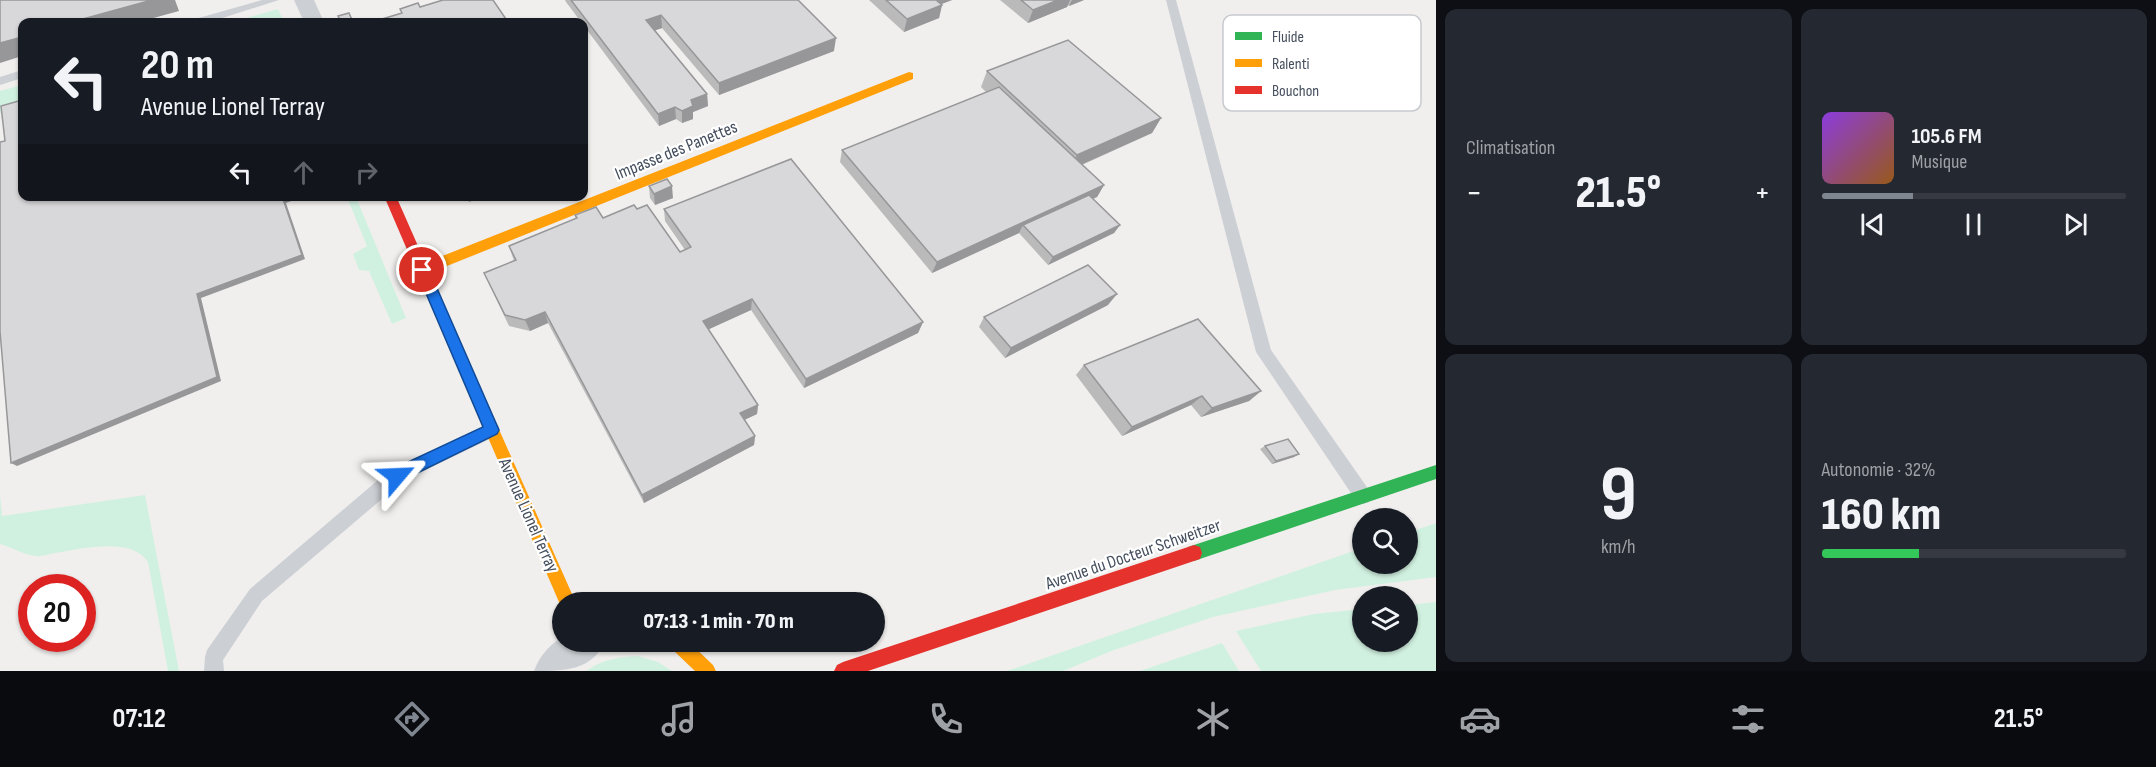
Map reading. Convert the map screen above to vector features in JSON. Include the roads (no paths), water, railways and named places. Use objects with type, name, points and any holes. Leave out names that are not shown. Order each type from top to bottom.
[{"type":"street","points":[[304,0],[312,18]]},
{"type":"street","name":"Impasse des Panettes","points":[[422,270],[909,76]]},
{"type":"street","name":"Avenue Lionel Terray","points":[[392,201],[563,592]]},
{"type":"street","name":"Avenue du Docteur Schweitzer","points":[[843,671],[1436,472]]},
{"type":"street","points":[[552,671],[572,652]]},
{"type":"street","points":[[687,652],[707,671]]},
{"type":"lane","points":[[213,18],[274,0]]},
{"type":"lane","points":[[1171,0],[1264,352],[1363,496]]},
{"type":"lane","points":[[0,81],[18,75]]},
{"type":"lane","points":[[214,671],[214,657],[256,595],[397,476],[492,430]]}]
